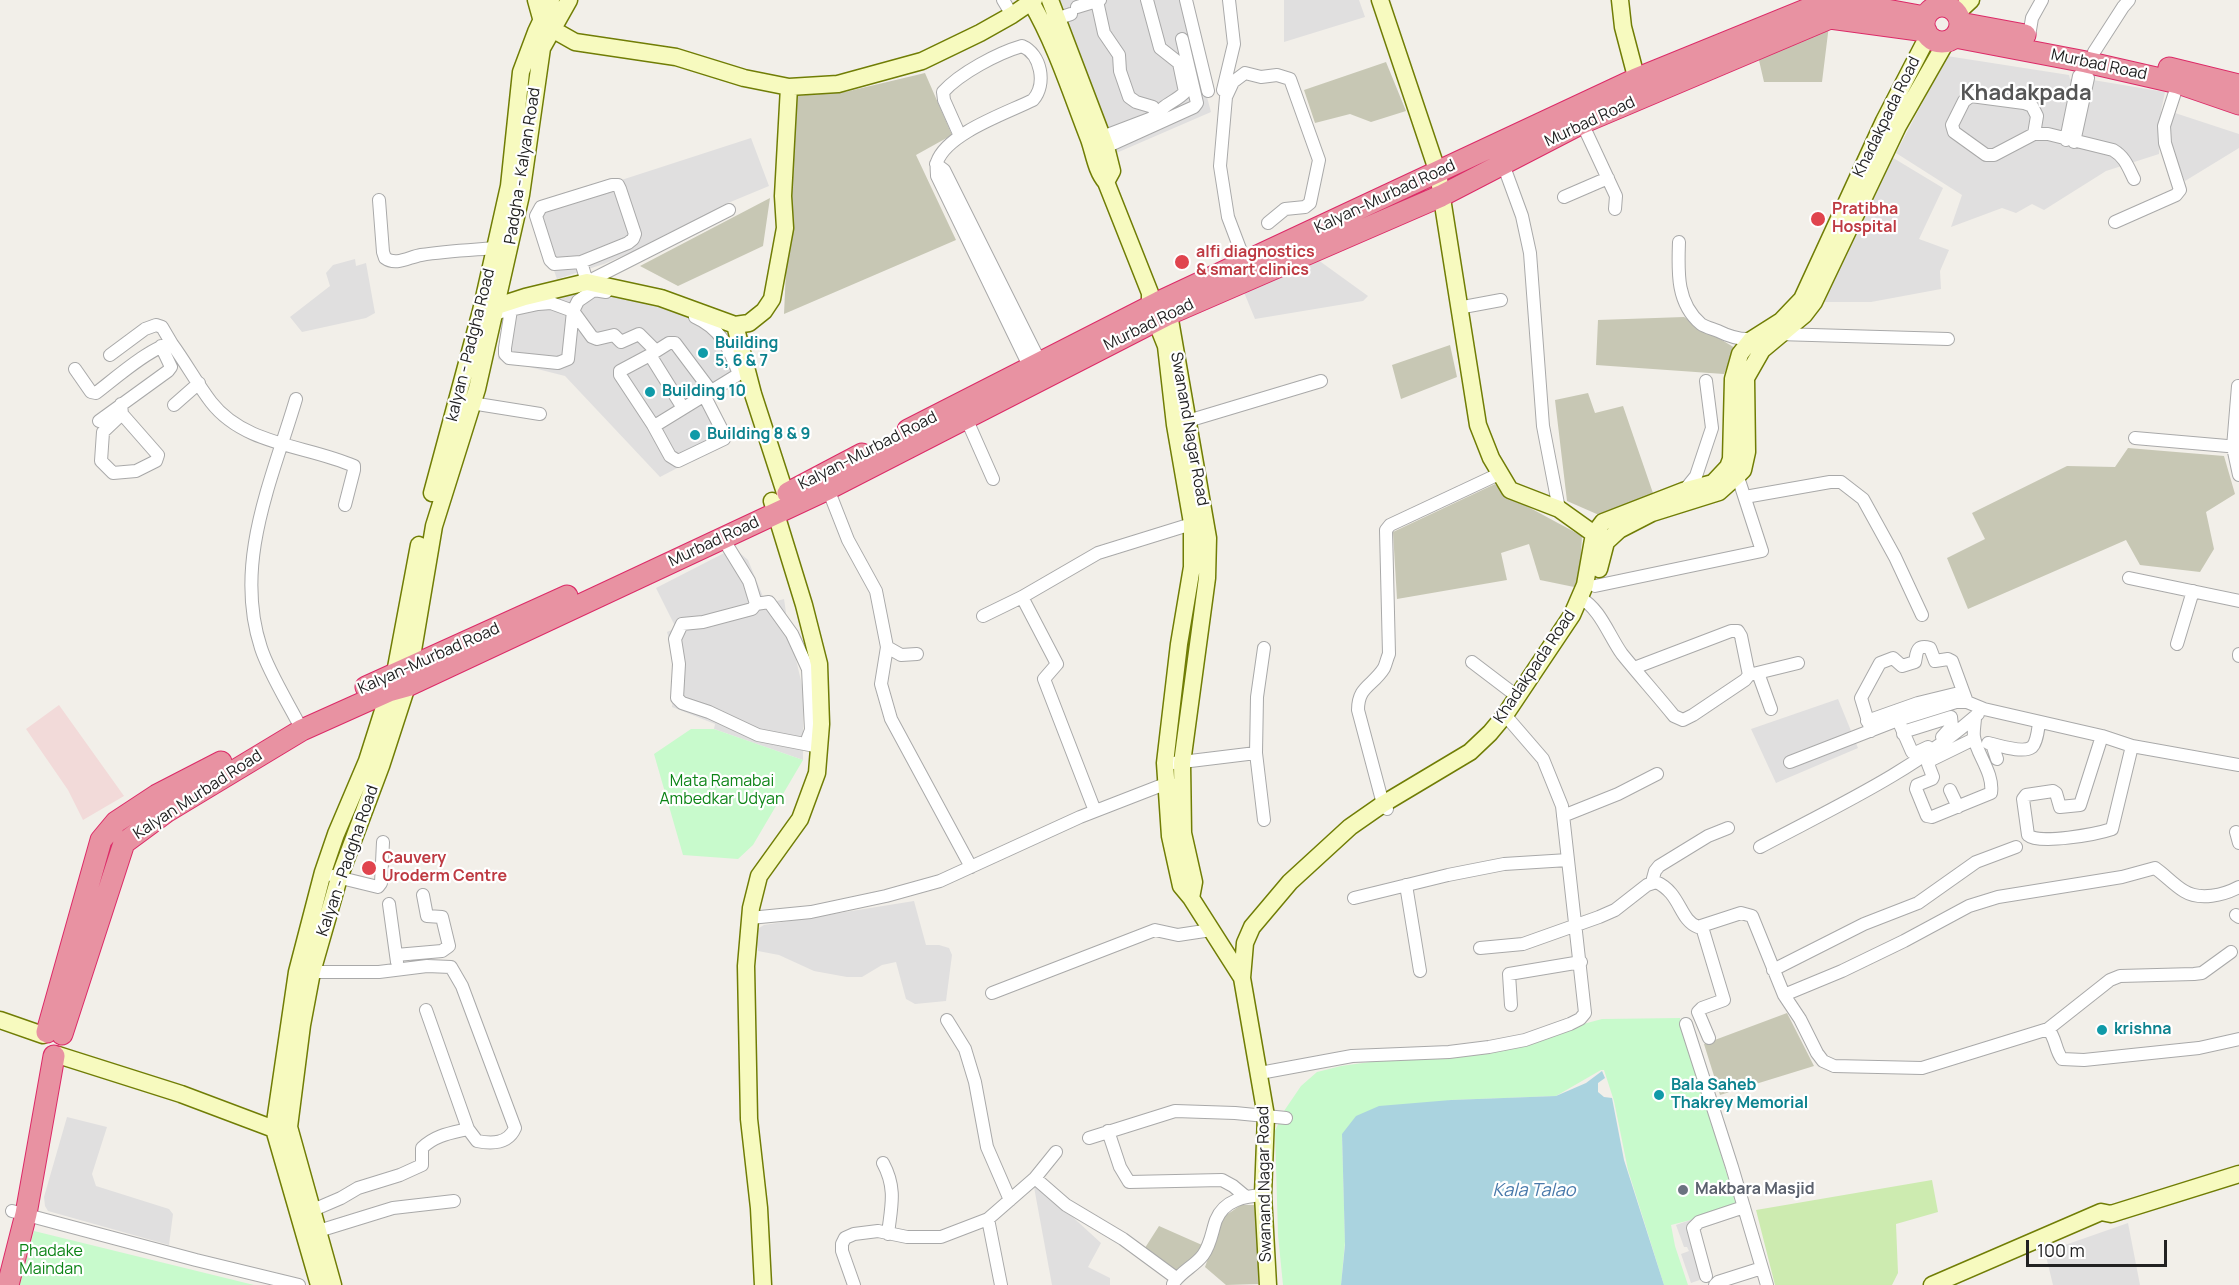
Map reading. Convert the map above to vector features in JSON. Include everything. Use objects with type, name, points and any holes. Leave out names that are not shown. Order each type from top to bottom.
[{"type":"highway","name":"Kalyan-Murbad Road","points":[[620,579],[781,504],[910,437],[1035,365],[1245,262],[1438,173],[1831,6],[1890,9],[2029,36],[2088,62],[2198,74],[2238,95]]},
{"type":"highway","name":"Murbad Road","points":[[1946,20],[2088,62],[2238,95]]},
{"type":"highway","name":"Murbad Road","points":[[400,679],[620,579],[722,537],[781,504],[828,489],[910,437],[966,418],[1157,307],[1441,195],[1582,123],[1639,89]]},
{"type":"highway","name":"Kalyan Murbad Road","points":[[51,1044],[124,843],[166,812],[299,724],[400,679]]},
{"type":"highway","points":[[8,1285],[51,1044]]},
{"type":"highway","points":[[0,1259],[21,1216]]},
{"type":"street","points":[[536,0],[547,23],[575,42],[676,57],[744,78],[789,87],[838,84],[922,61],[1012,15],[1033,1],[1062,16],[1099,1],[1104,33],[1119,55],[1120,71],[1129,97],[1136,102],[1153,106],[1157,116]]},
{"type":"street","name":"kalyan - Padgha Road","points":[[400,679],[428,525],[465,402],[496,311],[496,248],[516,187],[521,72],[547,23],[551,0]]},
{"type":"street","points":[[547,23],[569,0]]},
{"type":"street","points":[[1003,0],[1012,15]]},
{"type":"street","points":[[1050,0],[1062,16],[1098,144]]},
{"type":"street","points":[[1098,144],[1157,116],[1160,108],[1179,98],[1185,92],[1179,63],[1160,48],[1147,0]]},
{"type":"street","points":[[1186,0],[1208,91]]},
{"type":"street","points":[[1218,112],[1234,44],[1229,0]]},
{"type":"street","points":[[1380,0],[1438,173],[1478,425],[1491,458],[1510,490],[1559,509],[1601,537],[1621,522],[1652,513],[1713,483],[1728,467],[1731,459]]},
{"type":"street","points":[[1620,0],[1623,27],[1639,89]]},
{"type":"street","points":[[2029,36],[2032,18],[2042,0]]},
{"type":"street","points":[[2070,141],[2088,78],[2088,62],[2129,0]]},
{"type":"street","name":"Khadakpada Road","points":[[1738,476],[1743,470],[1747,452],[1746,378],[1762,350],[1804,315],[1814,302],[1829,256],[1889,129],[1946,20]]},
{"type":"street","points":[[1098,144],[1194,107],[1197,103],[1182,39]]},
{"type":"street","points":[[960,136],[943,92],[952,82],[1009,50],[1022,45],[1029,49],[1036,57],[1042,83],[1038,94],[1033,100],[960,136],[936,164],[944,170],[970,230],[1035,365]]},
{"type":"street","points":[[1245,262],[1228,217],[1220,166],[1226,97],[1233,82],[1245,73],[1261,77],[1277,75],[1290,79],[1318,160],[1310,204],[1305,207],[1285,209],[1268,223]]},
{"type":"street","points":[[2115,222],[2176,195],[2180,190],[2165,143],[2164,126],[2178,82]]},
{"type":"street","points":[[587,282],[661,298],[735,325],[749,323],[764,311],[772,299],[785,228],[783,196],[789,87]]},
{"type":"street","points":[[2034,134],[2037,116],[2032,106],[1971,96],[1964,101],[1952,126],[1954,132],[1986,155],[1995,156],[2034,134],[2048,134],[2112,150],[2120,154],[2134,179]]},
{"type":"street","points":[[1582,123],[1616,196],[1615,209]]},
{"type":"street","name":"Khadakpada Road","points":[[1731,459],[1733,379],[1740,354],[1751,339],[1791,313],[1802,299],[1879,168],[1889,129]]},
{"type":"street","name":"Swanand Nagar Road","points":[[1098,144],[1112,171],[1106,182],[1157,307],[1182,423],[1198,522],[1208,538],[1200,567],[1173,763],[1176,834],[1184,865],[1194,882],[1191,898],[1242,978],[1266,1116],[1263,1195],[1268,1285]]},
{"type":"street","points":[[1503,164],[1522,216],[1530,253],[1543,426],[1559,509]]},
{"type":"street","points":[[1564,197],[1608,178]]},
{"type":"street","points":[[618,185],[634,234],[633,239],[581,262],[554,264],[550,260],[536,216],[537,210],[618,185]]},
{"type":"street","name":"Padgha - Kalyan Road","points":[[496,311],[516,187]]},
{"type":"street","points":[[378,201],[383,252],[385,258],[390,261],[421,255],[496,248]]},
{"type":"street","points":[[496,311],[525,297],[587,282],[729,210]]},
{"type":"street","points":[[1679,242],[1677,275],[1684,302],[1701,324],[1729,336],[1751,339],[1780,333],[1948,339]]},
{"type":"street","points":[[581,262],[587,282]]},
{"type":"street","points":[[496,311],[505,354],[509,358],[558,363],[568,359],[573,311],[578,301],[594,290],[660,306],[697,318],[726,342],[753,394],[819,664],[821,724],[813,745]]},
{"type":"street","points":[[1458,308],[1501,300]]},
{"type":"street","points":[[496,311],[552,303],[573,311],[592,337],[597,339],[614,335],[621,342],[639,334],[652,352],[683,408]]},
{"type":"street","points":[[110,355],[145,329],[156,325],[162,327],[171,367]]},
{"type":"street","points":[[735,325],[744,373]]},
{"type":"street","points":[[675,342],[708,393],[724,439],[678,461],[670,456],[620,375],[620,371],[652,352],[675,342]]},
{"type":"street","points":[[166,345],[186,363],[211,403],[240,428],[282,444],[354,466],[345,505]]},
{"type":"street","points":[[75,369],[91,392],[96,393],[166,345]]},
{"type":"street","points":[[99,421],[121,409],[171,367],[186,363]]},
{"type":"street","points":[[652,425],[656,425],[744,373]]},
{"type":"street","points":[[1182,423],[1321,381]]},
{"type":"street","points":[[1682,498],[1696,476],[1712,428],[1706,381]]},
{"type":"street","points":[[174,405],[199,383]]},
{"type":"street","points":[[2238,386],[2236,447],[2239,475]]},
{"type":"street","points":[[296,399],[253,546],[250,581],[256,631],[262,651],[299,724]]},
{"type":"street","points":[[465,402],[540,414]]},
{"type":"street","points":[[121,409],[158,455],[156,461],[136,471],[113,473],[101,460],[104,432],[121,409]]},
{"type":"street","points":[[966,418],[993,479]]},
{"type":"street","points":[[2135,438],[2236,447]]},
{"type":"street","points":[[1595,586],[1762,550],[1731,459]]},
{"type":"street","points":[[1385,807],[1358,710],[1358,698],[1385,667],[1389,654],[1386,530],[1390,525],[1501,473]]},
{"type":"street","points":[[1682,498],[1719,492],[1738,476]]},
{"type":"street","points":[[1744,497],[1830,482],[1841,482],[1851,488],[1863,499],[1895,556],[1922,615]]},
{"type":"street","points":[[828,489],[848,540],[876,591],[887,647],[881,684],[891,719],[971,867]]},
{"type":"street","points":[[983,616],[1022,597],[1098,553],[1198,522]]},
{"type":"street","points":[[722,537],[749,581],[756,604]]},
{"type":"street","name":"Khadakpada Road","points":[[1247,939],[1257,932],[1297,886],[1353,830],[1385,807],[1474,756],[1508,719],[1566,634],[1595,586],[1601,537]]},
{"type":"street","name":"Khadakpada Road","points":[[1585,600],[1585,585],[1601,537]]},
{"type":"street","points":[[2129,578],[2239,602]]},
{"type":"street","points":[[2176,644],[2193,591]]},
{"type":"street","points":[[1022,597],[1057,664],[1044,679],[1095,811]]},
{"type":"street","points":[[1585,600],[1634,668],[1674,716],[1683,720],[1694,716],[1754,674],[1798,663]]},
{"type":"street","points":[[763,1285],[759,1208],[749,1119],[746,966],[750,918],[759,876],[800,819],[817,773],[811,730],[808,669],[792,634],[769,602],[756,604],[752,609],[703,622],[682,624],[675,639],[679,664],[676,695],[681,703],[709,712],[758,735],[813,745]]},
{"type":"street","points":[[1634,668],[1731,631],[1738,631],[1770,710]]},
{"type":"street","points":[[887,647],[901,655],[917,654]]},
{"type":"street","points":[[1869,726],[1861,698],[1880,663],[1893,658],[1902,666],[1915,662],[1914,653],[1927,647],[1930,648],[1935,661],[1948,659],[1952,661],[1956,697],[1951,717],[1951,729],[1932,745],[1915,753],[1912,752],[1903,734],[1889,715]]},
{"type":"street","points":[[1264,648],[1257,697],[1256,753],[1264,820]]},
{"type":"street","points":[[1472,662],[1518,696]]},
{"type":"street","name":"Khadakpada Road","points":[[1508,719],[1518,696],[1545,666]]},
{"type":"street","name":"Kalyan - Padgha Road","points":[[333,1285],[312,1233],[281,1128],[305,972],[331,875],[336,834],[374,764],[400,679]]},
{"type":"street","points":[[1790,762],[1889,715],[1956,697],[1979,713],[2102,736],[2132,746],[2239,765]]},
{"type":"street","points":[[1974,739],[1929,761],[1932,780],[1917,785],[1916,789],[1927,816],[1932,817],[1991,793],[1992,789],[1983,758],[1974,739],[1979,713]]},
{"type":"street","points":[[1760,847],[1887,780],[1935,748],[1979,713]]},
{"type":"street","points":[[1903,734],[1906,731],[1951,717]]},
{"type":"street","points":[[1260,1073],[1352,1056],[1449,1052],[1525,1041],[1570,1024],[1580,1019],[1585,1013],[1562,806],[1543,759],[1508,719]]},
{"type":"street","points":[[1997,759],[1990,744],[2019,749],[2030,748],[2034,745],[2040,723]]},
{"type":"street","points":[[2102,736],[2080,805],[2060,807],[2056,793],[2053,791],[2026,795],[2023,799],[2028,835],[2032,839],[2112,829],[2132,746]]},
{"type":"street","points":[[1173,763],[1256,753]]},
{"type":"street","points":[[1563,816],[1618,794],[1657,774]]},
{"type":"street","points":[[750,918],[811,912],[886,896],[940,881],[1095,811],[1173,785]]},
{"type":"street","points":[[1950,790],[1958,807]]},
{"type":"street","points":[[1480,948],[1523,944],[1615,910],[1652,882],[1659,866],[1708,836],[1728,828]]},
{"type":"street","points":[[331,875],[378,887],[381,883],[383,842]]},
{"type":"street","points":[[1773,970],[1864,924],[1918,903],[1976,862],[2016,847]]},
{"type":"street","points":[[1354,898],[1504,864],[1568,860]]},
{"type":"street","points":[[1784,995],[1904,942],[1969,906],[1998,897],[2122,877],[2155,868],[2191,895],[2214,896],[2239,887]]},
{"type":"street","points":[[1652,882],[1662,884],[1674,895],[1688,921],[1693,925],[1702,927],[1742,913],[1752,916],[1784,995],[1800,1019],[1817,1053],[1823,1061],[1834,1066],[1922,1068],[2048,1029],[2110,980],[2127,975],[2202,973],[2230,952]]},
{"type":"street","points":[[1406,885],[1420,971]]},
{"type":"street","points":[[423,895],[427,916],[442,917],[444,921],[451,968],[462,986],[515,1128],[512,1134],[502,1142],[491,1144],[477,1142],[468,1130],[426,1010]]},
{"type":"street","points":[[389,904],[398,969]]},
{"type":"street","points":[[1702,927],[1724,1000],[1702,1008],[1698,1012],[1709,1038]]},
{"type":"street","points":[[992,993],[1155,930],[1178,934],[1211,930]]},
{"type":"street","points":[[1221,947],[1247,939],[1242,978]]},
{"type":"street","points":[[396,955],[447,949]]},
{"type":"street","points":[[1511,1005],[1509,974],[1581,962]]},
{"type":"street","points":[[305,972],[379,972],[427,966],[451,968]]},
{"type":"street","points":[[0,1020],[87,1064],[281,1128]]},
{"type":"street","points":[[947,1020],[965,1049],[975,1082],[987,1147],[1010,1200]]},
{"type":"street","points":[[1686,1024],[1767,1285]]},
{"type":"street","points":[[0,1026],[22,1030]]},
{"type":"street","points":[[2048,1029],[2054,1036],[2059,1055],[2062,1059],[2068,1060],[2199,1048],[2239,1039]]},
{"type":"street","points":[[1089,1138],[1175,1111],[1286,1118]]},
{"type":"street","name":"Kalyan - Padgha Road","points":[[281,1128],[314,1210],[312,1233],[319,1285]]},
{"type":"street","points":[[314,1210],[358,1188],[400,1175],[422,1165],[422,1148],[427,1143],[445,1134],[468,1130]]},
{"type":"street","points":[[1108,1131],[1120,1167],[1129,1182],[1222,1180],[1245,1196]]},
{"type":"street","points":[[854,1285],[842,1251],[845,1238],[868,1231],[908,1237],[941,1237],[988,1219],[1035,1178],[1056,1152]]},
{"type":"street","points":[[883,1163],[891,1181],[892,1191],[888,1234]]},
{"type":"street","points":[[1932,1285],[1961,1280],[2101,1212],[2111,1214],[2239,1174]]},
{"type":"street","points":[[1035,1178],[1066,1205],[1123,1239],[1174,1282],[1196,1264],[1205,1253],[1217,1218],[1225,1207],[1245,1196],[1263,1195]]},
{"type":"street","points":[[312,1233],[393,1208],[454,1201]]},
{"type":"street","points":[[1744,1207],[1699,1222],[1693,1228],[1718,1282],[1761,1265]]},
{"type":"street","points":[[21,1216],[299,1285]]},
{"type":"street","points":[[988,1219],[1001,1285]]},
{"type":"shaded area","points":[[1059,0],[1181,0],[1211,112],[1114,154]]},
{"type":"shaded area","points":[[1284,0],[1359,0],[1365,17],[1284,42]]},
{"type":"shaded area","points":[[1829,25],[1822,82],[1764,82],[1758,56]]},
{"type":"shaded area","points":[[1947,56],[2069,75],[2070,79],[2086,82],[2087,79],[2165,92],[2161,111],[2159,154],[2106,171],[2044,210],[2032,204],[2016,213],[2002,208],[1951,227],[1962,195],[1896,153]]},
{"type":"shaded area","points":[[1386,62],[1406,111],[1371,122],[1350,114],[1315,123],[1304,90]]},
{"type":"shaded area","points":[[925,73],[952,135],[916,155],[956,240],[784,314],[794,96],[845,92]]},
{"type":"shaded area","points":[[2172,112],[2239,134],[2239,148],[2185,181],[2169,148],[2168,127]]},
{"type":"shaded area","points":[[751,138],[769,186],[728,203],[650,244],[604,264],[557,279],[532,209]]},
{"type":"shaded area","points":[[1890,156],[1943,188],[1919,239],[1949,250],[1940,271],[1941,289],[1871,302],[1819,302]]},
{"type":"shaded area","points":[[770,198],[763,246],[678,286],[640,266]]},
{"type":"shaded area","points":[[1314,257],[1368,296],[1363,301],[1255,319],[1243,290]]},
{"type":"shaded area","points":[[355,259],[356,266],[366,263],[375,313],[366,318],[302,332],[290,317],[330,286],[326,273],[333,265]]},
{"type":"shaded area","points":[[595,287],[703,317],[740,363],[740,382],[711,396],[731,440],[660,477],[565,376],[498,359],[518,306]]},
{"type":"shaded area","points":[[1684,317],[1735,348],[1724,374],[1596,365],[1598,320]]},
{"type":"shaded area","points":[[1450,345],[1457,377],[1401,399],[1392,365]]},
{"type":"shaded area","points":[[1588,393],[1595,413],[1623,406],[1654,496],[1599,515],[1567,501],[1555,400]]},
{"type":"shaded area","points":[[2128,448],[2224,456],[2235,494],[2206,512],[2214,549],[2200,572],[2140,565],[2126,540],[1968,609],[1947,558],[1985,539],[1972,513],[2067,466],[2115,467]]},
{"type":"shaded area","points":[[1495,484],[1506,495],[1582,536],[1579,588],[1540,580],[1529,544],[1501,553],[1507,580],[1397,599],[1393,532]]},
{"type":"shaded area","points":[[734,548],[748,560],[766,604],[784,599],[803,689],[803,760],[714,729],[715,724],[672,707],[676,663],[667,632],[676,628],[656,588]]},
{"type":"shaded area","points":[[1838,699],[1858,748],[1776,783],[1751,729]]},
{"type":"shaded area","points":[[59,705],[124,796],[83,820],[68,790],[26,729]]},
{"type":"shaded area","points":[[914,901],[926,945],[949,948],[952,955],[946,1001],[915,1004],[906,999],[896,962],[882,965],[862,977],[847,977],[814,971],[779,955],[758,951],[756,937],[759,928],[764,925]]},
{"type":"shaded area","points":[[1787,1013],[1814,1066],[1720,1095],[1704,1044]]},
{"type":"shaded area","points":[[67,1117],[107,1127],[92,1174],[96,1186],[169,1209],[173,1214],[169,1245],[48,1211],[44,1197]]},
{"type":"shaded area","points":[[1034,1187],[1041,1188],[1101,1243],[1088,1267],[1110,1278],[1110,1285],[1052,1285]]},
{"type":"shaded area","points":[[1241,1205],[1256,1205],[1259,1284],[1226,1285],[1205,1267],[1222,1218]]},
{"type":"shaded area","points":[[1693,1219],[1702,1245],[1708,1277],[1691,1283],[1681,1254],[1689,1251],[1687,1247],[1684,1247],[1676,1225]]},
{"type":"shaded area","points":[[2128,1223],[2140,1285],[2053,1285],[2045,1252]]},
{"type":"shaded area","points":[[1159,1226],[1202,1245],[1195,1259],[1177,1274],[1143,1251]]},
{"type":"green space","name":"Mata Ramabai Ambedkar Udyan","points":[[691,729],[714,729],[803,760],[753,845],[738,859],[683,855],[654,754]]},
{"type":"green space","points":[[1680,1018],[1737,1208],[1671,1225],[1675,1246],[1688,1285],[1664,1285],[1628,1170],[1614,1101],[1604,1070],[1601,1070],[1556,1096],[1451,1100],[1342,1134],[1345,1242],[1341,1285],[1283,1285],[1278,1235],[1275,1131],[1284,1111],[1301,1086],[1317,1072],[1341,1066],[1516,1042],[1602,1019]]},
{"type":"green space","points":[[1932,1180],[1938,1212],[1896,1224],[1898,1273],[1892,1285],[1775,1285],[1756,1210]]},
{"type":"green space","name":"Phadake Maindan","points":[[34,1231],[254,1285],[19,1285]]},
{"type":"water","name":"Kala Talao","points":[[1602,1071],[1605,1078],[1598,1083],[1598,1092],[1604,1097],[1612,1098],[1624,1160],[1664,1285],[1341,1285],[1345,1245],[1342,1134],[1356,1116],[1379,1106],[1451,1100],[1556,1096],[1586,1083]]},
{"type":"place","name":"Pratibha Hospital","points":[[1818,219]]},
{"type":"place","name":"alfi diagnostics & smart clinics","points":[[1182,262]]},
{"type":"place","name":"Building 5, 6 & 7","points":[[703,353]]},
{"type":"place","name":"Building 10","points":[[650,392]]},
{"type":"place","name":"Building 8 & 9","points":[[695,435]]},
{"type":"place","name":"Cauvery Uroderm Centre","points":[[369,868]]},
{"type":"place","name":"krishna","points":[[2102,1030]]},
{"type":"place","name":"Bala Saheb Thakrey Memorial","points":[[1659,1095]]},
{"type":"place","name":"Makbara Masjid","points":[[1683,1190]]},
{"type":"district","name":"Khadakpada","points":[[2026,94]]}]
